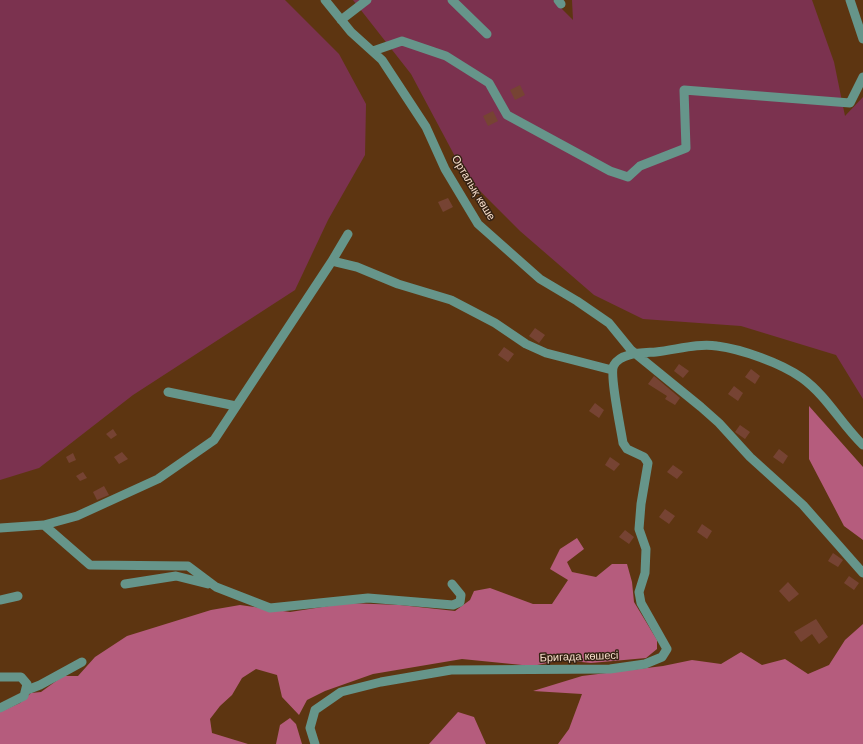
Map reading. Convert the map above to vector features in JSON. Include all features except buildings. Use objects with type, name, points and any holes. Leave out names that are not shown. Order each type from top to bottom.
[{"type":"street","name":"Орталық көше","points":[[325,0],[351,32],[382,60],[426,127],[446,169],[478,224],[540,279],[577,301],[609,323],[636,354],[719,423],[750,457],[803,505],[863,573]]},
{"type":"street","points":[[341,20],[366,0]]},
{"type":"street","points":[[452,0],[487,34]]},
{"type":"street","points":[[850,0],[863,39]]},
{"type":"street","points":[[373,51],[402,41],[446,56],[489,83],[507,115],[610,171],[628,177],[640,166],[686,148],[684,90],[850,103],[863,77]]},
{"type":"street","points":[[0,528],[44,525],[77,516],[158,479],[214,440],[332,261],[348,234]]},
{"type":"street","points":[[332,261],[357,267],[398,284],[451,300],[495,323],[526,344],[546,353],[612,370],[614,364],[619,360],[636,354],[693,346],[716,346],[748,354],[780,366],[801,377],[820,393],[852,434],[863,445]]},
{"type":"street","name":"Бригада көшесі","points":[[315,744],[310,728],[315,710],[341,692],[381,682],[451,670],[610,670],[645,664],[662,657],[667,649],[642,603],[639,592],[645,573],[646,549],[639,528],[641,504],[648,463],[644,457],[627,449],[623,443],[612,370]]},
{"type":"street","points":[[168,392],[236,406]]},
{"type":"street","points":[[44,525],[90,565],[188,566],[216,587]]},
{"type":"street","points":[[125,584],[176,576],[216,587],[270,608],[368,598],[453,605],[460,602],[461,595],[452,584]]},
{"type":"street","points":[[0,600],[18,596]]},
{"type":"street","points":[[27,690],[40,685],[82,662]]},
{"type":"street","points":[[0,677],[21,677],[27,684],[27,690],[24,696],[0,708]]},
{"type":"shaded area","points":[[0,0],[285,0],[339,54],[366,104],[365,155],[328,220],[295,290],[133,395],[39,468],[0,480]]},
{"type":"shaded area","points":[[353,0],[553,0],[573,20],[572,0],[812,0],[834,62],[845,116],[863,97],[863,399],[836,355],[741,326],[643,319],[594,295],[520,231],[466,177],[411,74]]},
{"type":"shaded area","points":[[809,406],[863,467],[863,540],[844,526],[809,459]]},
{"type":"shaded area","points":[[577,538],[584,549],[567,562],[572,572],[596,577],[612,564],[627,564],[632,582],[634,602],[657,640],[657,649],[646,658],[591,663],[563,660],[532,666],[462,659],[373,674],[325,691],[307,700],[299,715],[282,697],[277,675],[256,669],[242,678],[232,695],[220,706],[210,719],[212,733],[248,744],[0,744],[0,712],[20,703],[31,693],[41,692],[63,676],[78,676],[95,657],[127,636],[211,610],[240,605],[290,612],[348,603],[400,605],[455,611],[470,600],[474,591],[490,588],[533,604],[552,604],[568,580],[550,569],[560,549]]},
{"type":"shaded area","points":[[863,624],[863,744],[558,744],[569,729],[582,694],[533,691],[582,676],[663,666],[692,660],[721,664],[741,652],[762,665],[785,659],[808,674],[829,665],[845,640]]},
{"type":"shaded area","points":[[458,712],[474,717],[486,744],[429,744]]},
{"type":"shaded area","points":[[290,718],[296,724],[302,744],[276,744],[280,725]]}]
